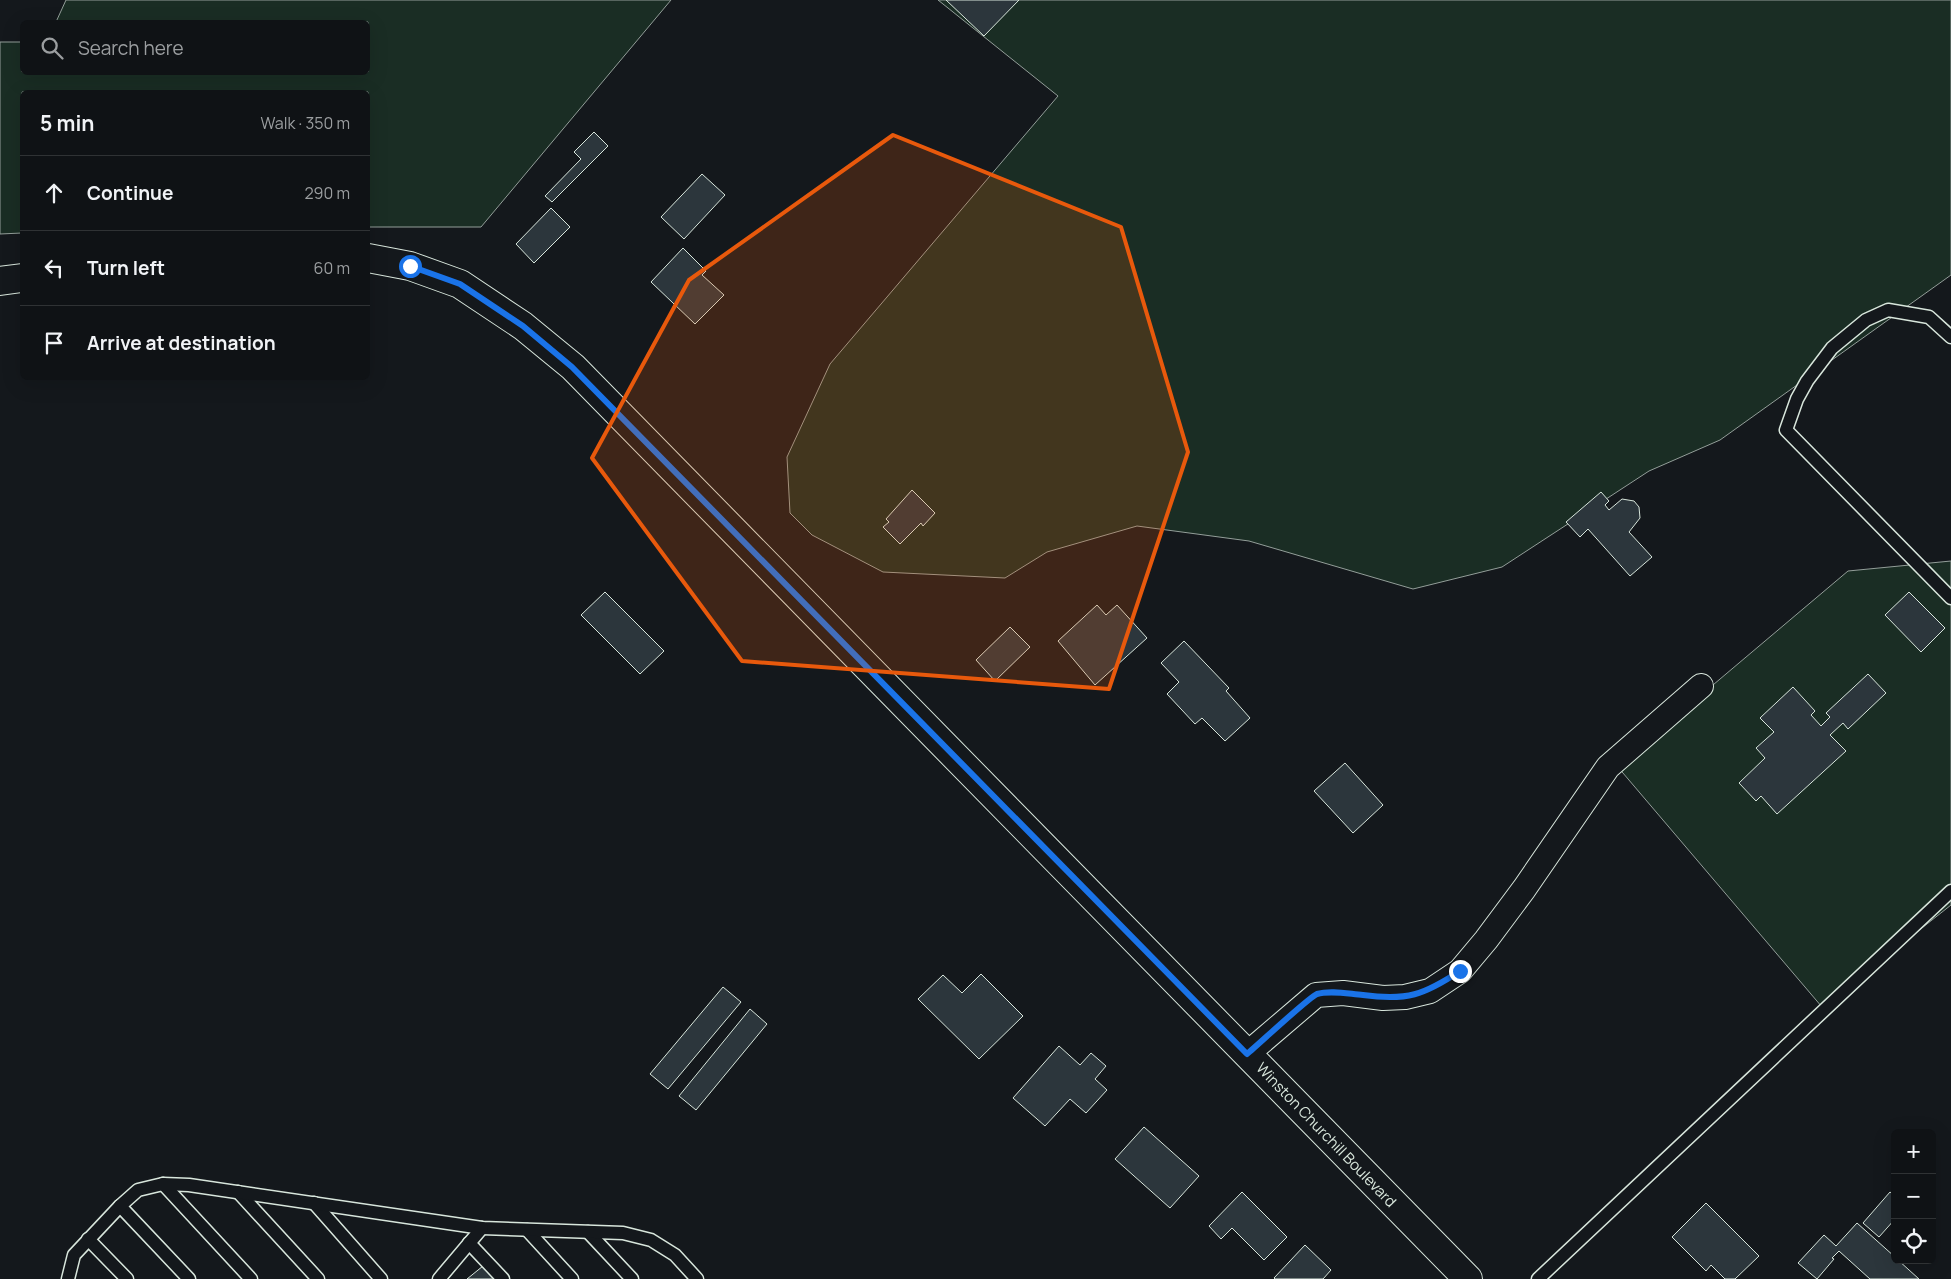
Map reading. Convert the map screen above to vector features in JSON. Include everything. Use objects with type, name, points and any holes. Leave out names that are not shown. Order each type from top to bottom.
[{"type":"main road","name":"Winston Churchill Boulevard","points":[[370,258],[410,266],[460,284],[523,326],[572,367],[1468,1279]]},
{"type":"main road","points":[[0,281],[20,278]]},
{"type":"street","points":[[1247,1054],[1316,994],[1343,993],[1383,998],[1405,997],[1430,990],[1460,971],[1524,889],[1608,767],[1701,686]]},
{"type":"lane","points":[[1951,337],[1929,316],[1888,310],[1866,320],[1832,348],[1807,381],[1797,398],[1786,430],[1951,598]]},
{"type":"lane","points":[[1538,1279],[1951,891]]},
{"type":"lane","points":[[163,1184],[251,1279]]},
{"type":"lane","points":[[68,1279],[74,1256],[120,1206],[138,1190],[163,1184],[189,1185],[482,1228],[623,1233],[651,1240],[675,1255],[697,1279]]},
{"type":"lane","points":[[238,1192],[318,1279]]},
{"type":"lane","points":[[314,1204],[381,1279]]},
{"type":"lane","points":[[120,1206],[189,1279]]},
{"type":"lane","points":[[440,1279],[482,1228]]},
{"type":"lane","points":[[527,1230],[572,1279]]},
{"type":"lane","points":[[588,1232],[632,1279]]},
{"type":"lane","points":[[88,1239],[127,1279]]},
{"type":"lane","points":[[469,1243],[503,1279]]},
{"type":"highlighted area","points":[[893,135],[1121,227],[1188,452],[1109,689],[742,661],[592,458],[689,280]]},
{"type":"green space","points":[[66,0],[671,0],[481,227],[370,227],[370,90],[20,90],[20,233],[0,234],[0,42],[20,42],[20,75],[370,75],[370,20],[57,20]]},
{"type":"green space","points":[[938,0],[1951,0],[1951,275],[1720,440],[1649,471],[1502,567],[1413,589],[1249,541],[1137,526],[1047,552],[1005,578],[883,572],[812,535],[790,513],[787,457],[830,364],[1058,96]]},
{"type":"green space","points":[[1951,561],[1951,905],[1822,1007],[1617,766],[1848,571]]},
{"type":"building","points":[[946,0],[1019,0],[984,36]]},
{"type":"building","points":[[594,132],[608,146],[552,202],[545,196],[581,159],[574,152]]},
{"type":"building","points":[[702,174],[725,195],[684,239],[661,217]]},
{"type":"building","points":[[551,208],[570,227],[534,263],[516,244]]},
{"type":"building","points":[[683,248],[706,271],[702,275],[724,295],[695,324],[651,282]]},
{"type":"building","points":[[912,490],[935,513],[923,526],[921,523],[900,544],[883,527],[889,522],[886,519]]},
{"type":"building","points":[[1601,492],[1609,501],[1605,505],[1609,510],[1622,499],[1634,501],[1639,507],[1640,518],[1629,532],[1652,557],[1630,576],[1588,529],[1580,537],[1566,522]]},
{"type":"building","points":[[605,592],[664,651],[640,674],[581,615]]},
{"type":"building","points":[[1909,592],[1945,628],[1921,652],[1885,615]]},
{"type":"building","points":[[1097,605],[1106,615],[1117,605],[1147,638],[1095,685],[1058,641]]},
{"type":"building","points":[[1010,627],[1030,647],[995,681],[976,660]]},
{"type":"building","points":[[1184,641],[1229,688],[1226,691],[1250,718],[1225,741],[1202,718],[1195,724],[1167,694],[1179,682],[1161,663]]},
{"type":"building","points":[[1868,674],[1886,693],[1848,729],[1843,723],[1830,735],[1846,751],[1777,814],[1761,796],[1756,801],[1739,783],[1765,758],[1756,748],[1774,732],[1760,718],[1793,687],[1815,711],[1811,715],[1821,726],[1830,717],[1826,713]]},
{"type":"building","points":[[1345,763],[1383,805],[1353,833],[1314,791]]},
{"type":"building","points":[[981,974],[1023,1016],[979,1059],[918,999],[943,975],[962,993]]},
{"type":"building","points":[[723,987],[741,1002],[668,1089],[650,1074]]},
{"type":"building","points":[[750,1009],[767,1024],[696,1110],[679,1096]]},
{"type":"building","points":[[1059,1046],[1080,1065],[1091,1053],[1106,1066],[1095,1079],[1107,1090],[1086,1113],[1070,1099],[1045,1126],[1013,1098]]},
{"type":"building","points":[[1144,1127],[1199,1176],[1170,1208],[1115,1159]]},
{"type":"building","points":[[1242,1192],[1287,1237],[1264,1260],[1232,1228],[1221,1239],[1209,1226]]},
{"type":"building","points":[[1891,1193],[1891,1224],[1879,1237],[1863,1223]]},
{"type":"building","points":[[1706,1203],[1759,1256],[1735,1279],[1725,1279],[1711,1265],[1706,1271],[1672,1237]]},
{"type":"building","points":[[1857,1223],[1891,1253],[1891,1264],[1902,1264],[1919,1279],[1870,1279],[1839,1251],[1817,1279],[1798,1263],[1824,1235],[1836,1246]]},
{"type":"building","points":[[1305,1245],[1331,1270],[1323,1279],[1275,1279],[1274,1278]]},
{"type":"building","points":[[483,1266],[496,1279],[467,1279]]},
{"type":"route","points":[[410,266],[460,284],[523,326],[572,367],[1247,1054],[1316,994],[1343,993],[1383,998],[1405,997],[1430,990],[1460,971]]}]
